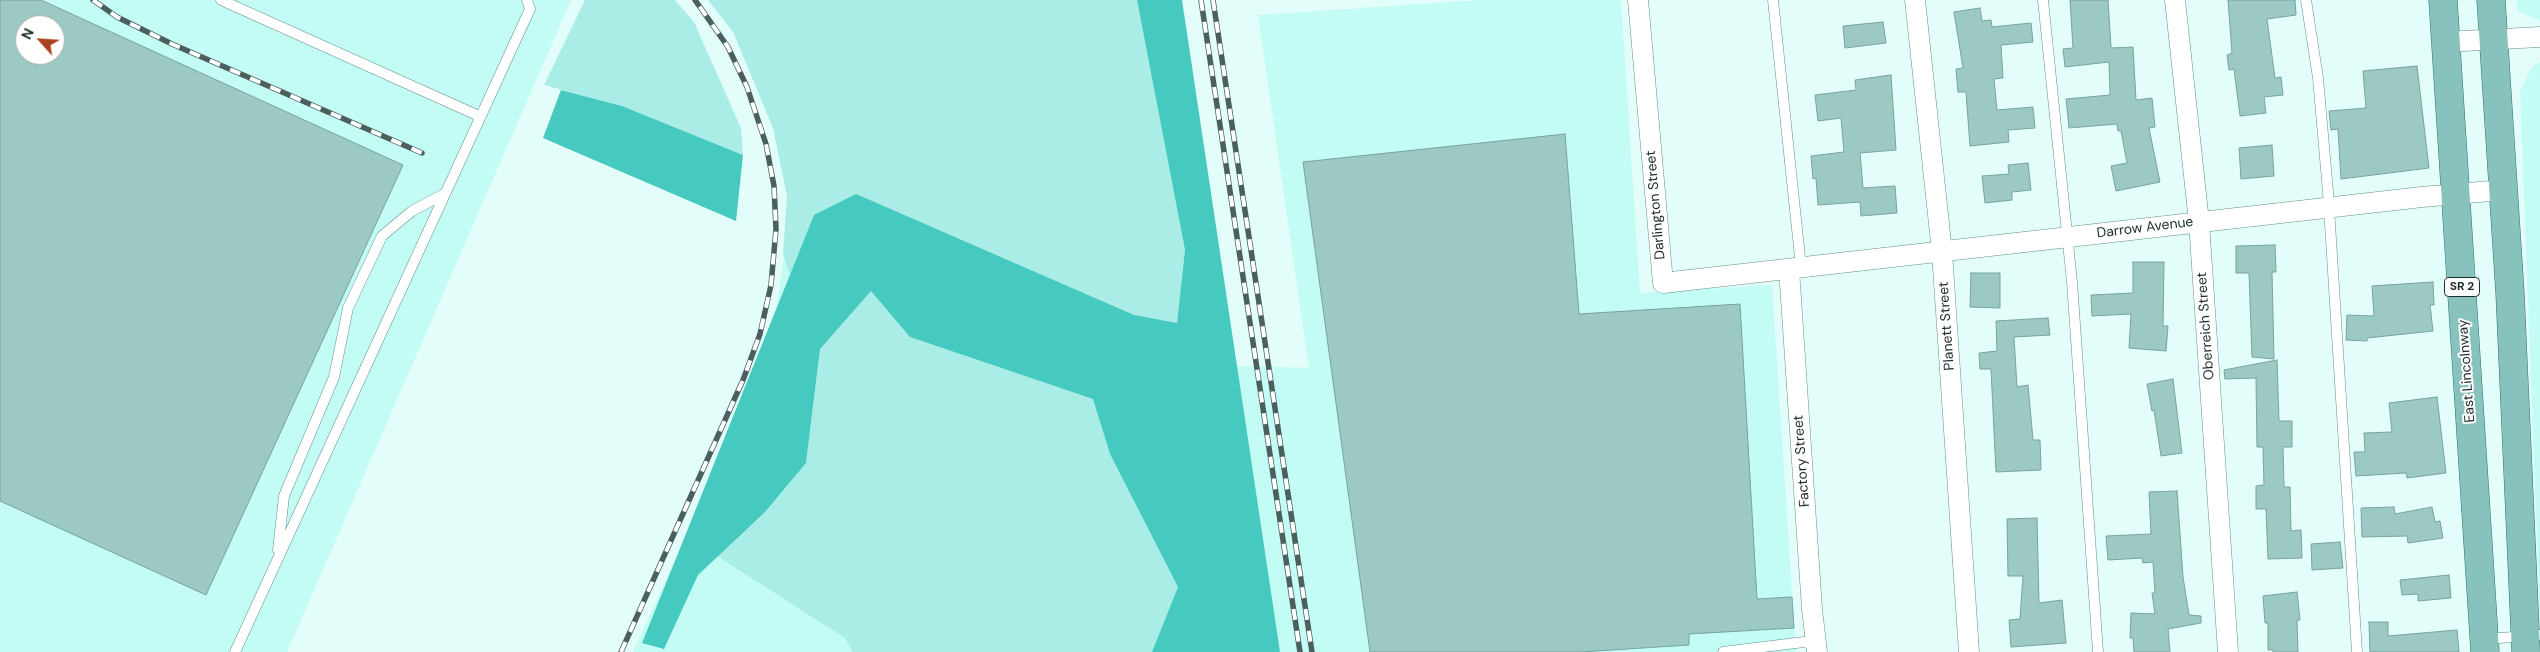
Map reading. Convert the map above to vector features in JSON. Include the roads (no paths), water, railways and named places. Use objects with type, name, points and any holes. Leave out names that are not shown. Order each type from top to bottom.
[{"type":"main road","name":"East Lincolnway","points":[[2442,0],[2485,645]]},
{"type":"main road","points":[[2491,0],[2531,641]]},
{"type":"street","name":"Darlington Street","points":[[1638,0],[1663,283],[1795,268]]},
{"type":"street","name":"Planett Street","points":[[1915,0],[1942,252],[1969,652]]},
{"type":"street","name":"Oberreich Street","points":[[2175,0],[2199,222],[2228,652]]},
{"type":"street","points":[[2445,42],[2494,41],[2540,37]]},
{"type":"street","name":"Darrow Avenue","points":[[1795,268],[2329,207],[2456,193],[2502,190]]},
{"type":"street","name":"Factory Street","points":[[1795,268],[1812,609],[1817,649]]},
{"type":"lane","points":[[221,0],[479,116]]},
{"type":"lane","points":[[235,652],[530,8],[527,0]]},
{"type":"lane","points":[[1773,0],[1795,268]]},
{"type":"lane","points":[[2043,0],[2072,282],[2098,652]]},
{"type":"lane","points":[[2306,0],[2318,78],[2329,207],[2357,652]]},
{"type":"lane","points":[[276,561],[284,496],[334,377],[348,308],[382,236],[412,211],[444,194]]},
{"type":"lane","points":[[2485,645],[2531,641]]},
{"type":"lane","points":[[1724,652],[1804,642],[1817,649]]},
{"type":"railway","points":[[93,0],[117,17],[172,44],[422,153]]},
{"type":"railway","points":[[621,652],[743,380],[760,334],[771,285],[776,229],[774,186],[766,144],[747,87],[728,47],[695,0]]},
{"type":"railway","points":[[1201,0],[1300,652]]},
{"type":"railway","points":[[1213,0],[1312,652]]}]
